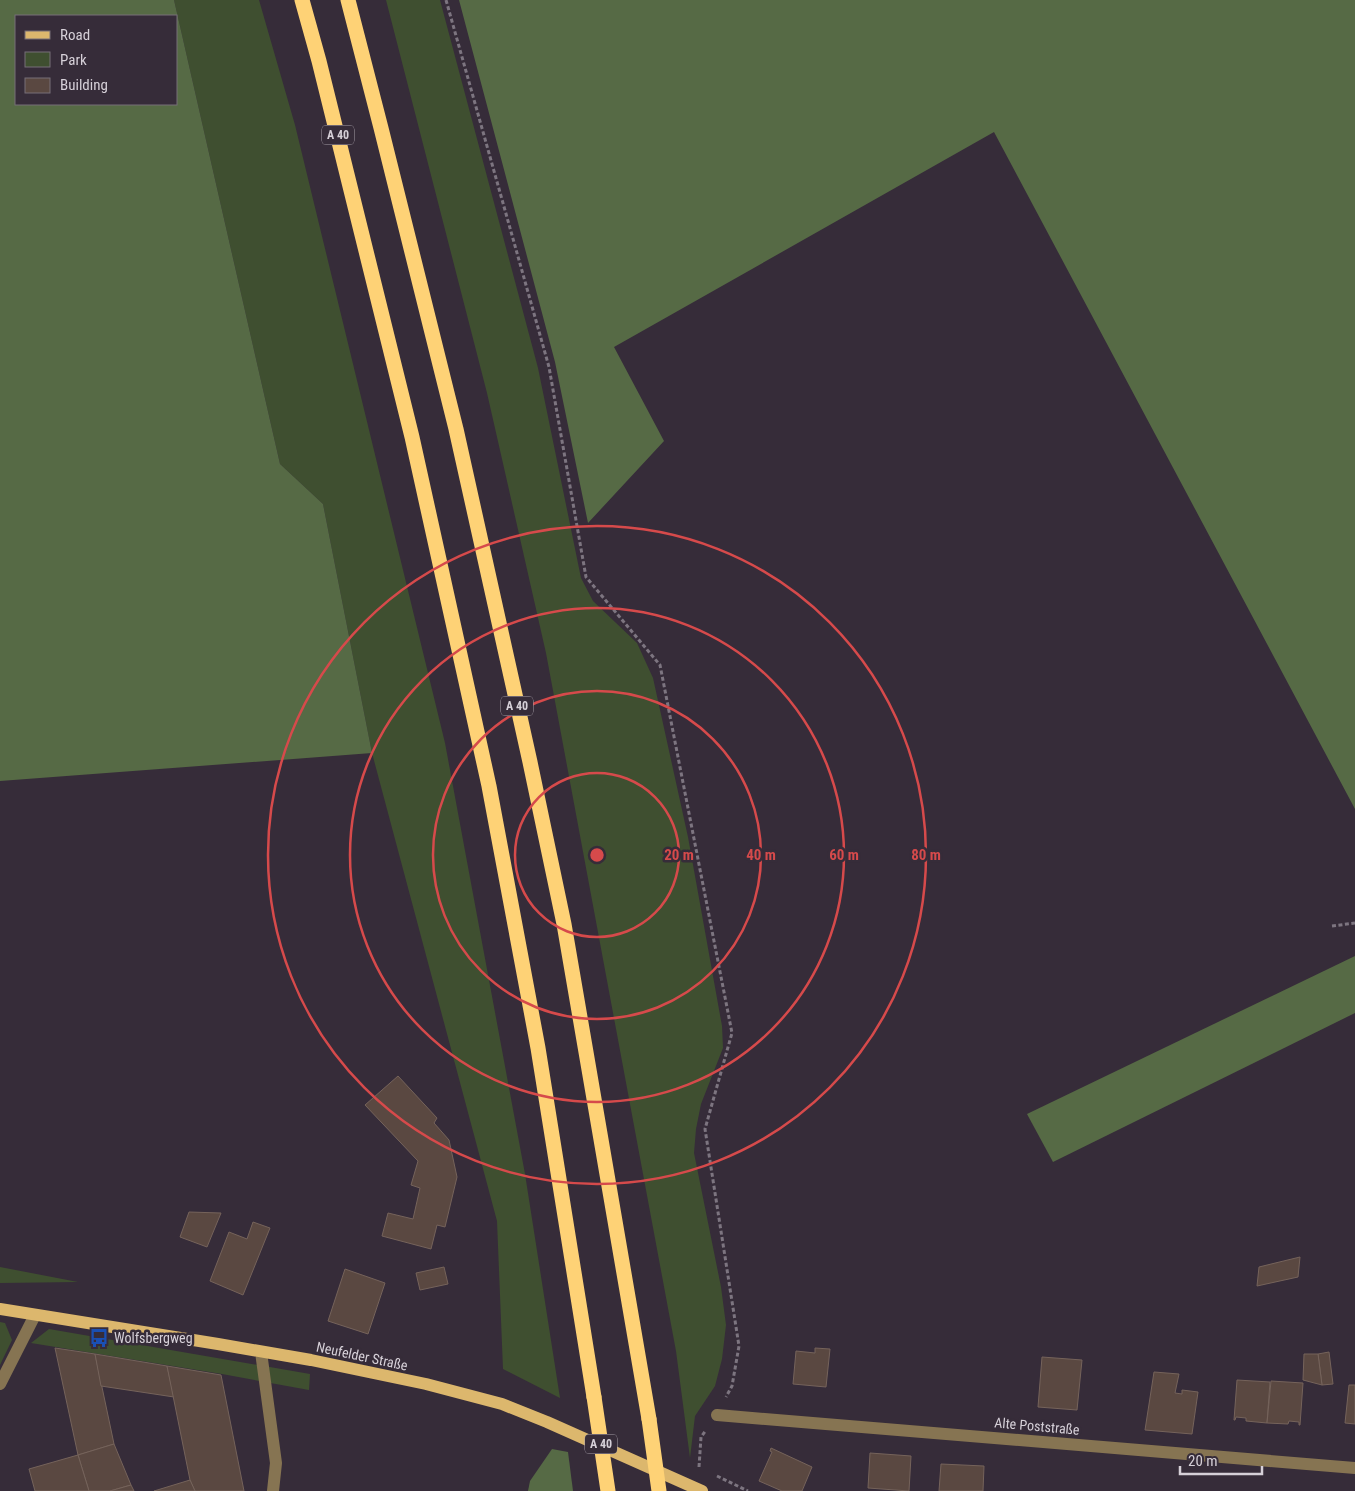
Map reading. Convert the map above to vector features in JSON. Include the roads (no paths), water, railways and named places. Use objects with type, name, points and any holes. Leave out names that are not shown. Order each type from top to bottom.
[{"type":"highway","name":"A 40","points":[[302,0],[319,61],[412,436],[489,786],[538,1048],[608,1491]]},
{"type":"highway","name":"A 40","points":[[348,0],[456,429],[564,924],[659,1491]]},
{"type":"main road","name":"Neufelder Straße","points":[[0,1309],[321,1362],[426,1384],[502,1404],[547,1422],[701,1491]]},
{"type":"street","points":[[0,1384],[35,1315]]},
{"type":"street","points":[[260,1352],[276,1463],[273,1491]]},
{"type":"street","name":"Alte Poststraße","points":[[717,1415],[1355,1468]]},
{"type":"place","name":"Wolfsbergweg","points":[[99,1338]]}]
